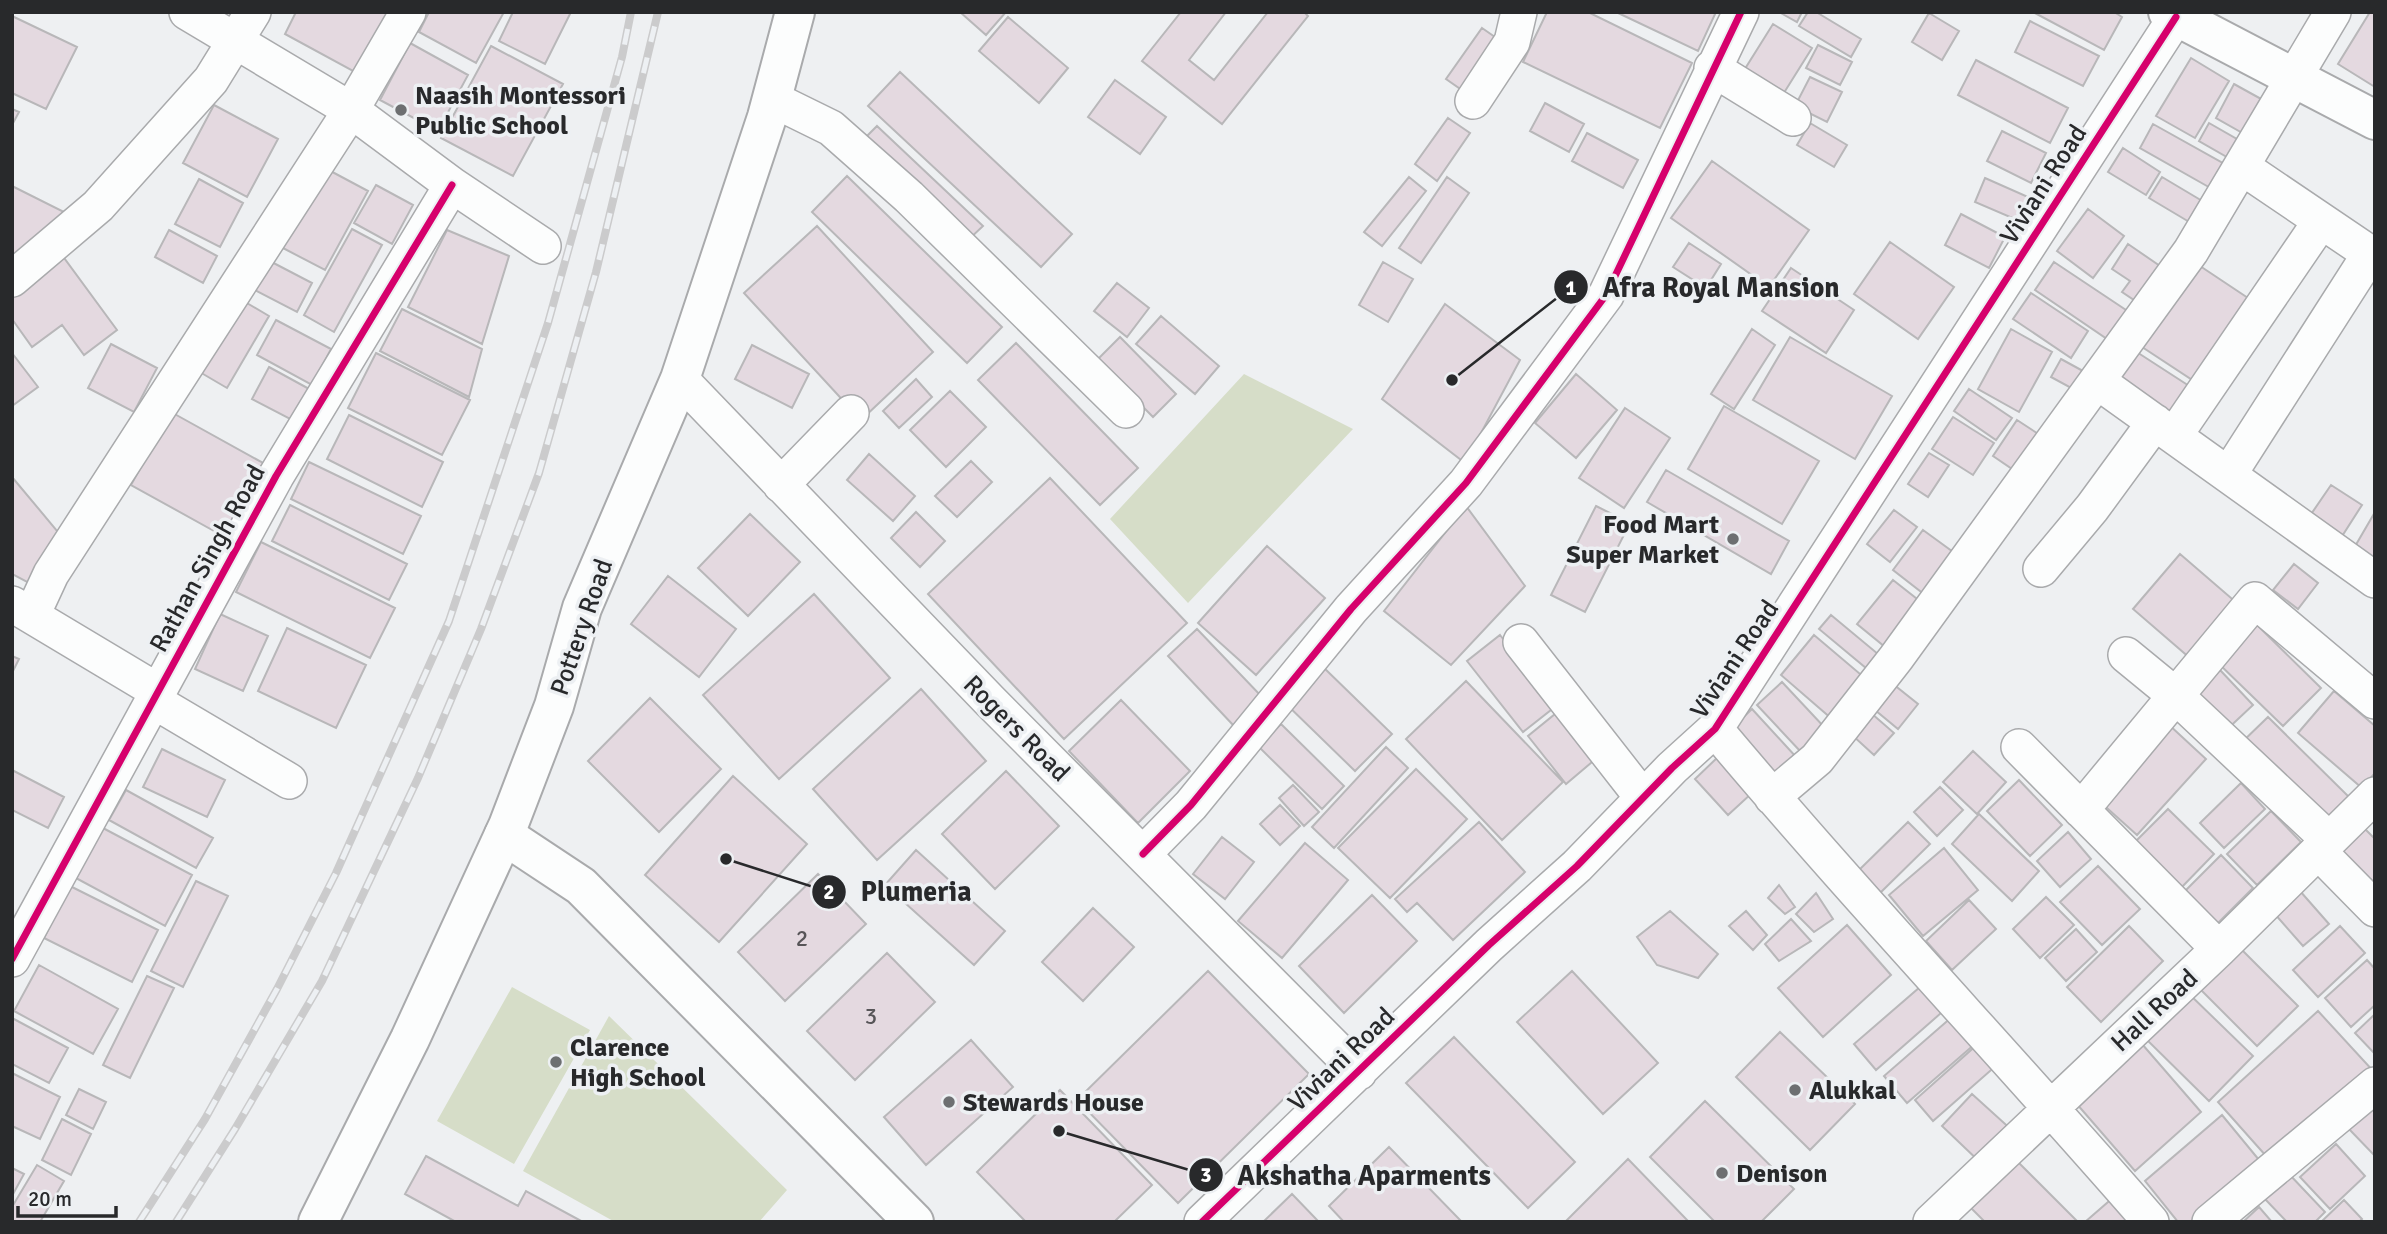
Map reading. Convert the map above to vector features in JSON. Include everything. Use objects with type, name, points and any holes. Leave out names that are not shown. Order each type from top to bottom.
[{"type":"main road","name":"Pottery Road","points":[[318,1222],[410,1039],[500,845],[554,706],[582,608],[680,379],[772,99],[795,12]]},
{"type":"main road","points":[[2172,14],[2296,78],[2372,113]]},
{"type":"main road","points":[[293,1222],[393,1020],[537,697],[582,608]]},
{"type":"main road","points":[[500,845],[565,904],[886,1222]]},
{"type":"main road","points":[[500,845],[581,886],[914,1222]]},
{"type":"street","points":[[187,12],[351,110],[452,185],[543,246]]},
{"type":"street","points":[[12,279],[98,206],[211,80],[253,12]]},
{"type":"street","points":[[289,781],[22,610],[51,574],[351,110],[408,12]]},
{"type":"street","points":[[1473,102],[1512,42],[1519,12]]},
{"type":"street","points":[[1143,854],[1191,805],[1352,609],[1466,483],[1606,295],[1741,12]]},
{"type":"street","points":[[1772,797],[1816,759],[1896,658],[2191,251],[2333,12]]},
{"type":"street","name":"Viviani Road","points":[[1202,1222],[1489,945],[1577,866],[1672,768],[1715,729],[2172,14]]},
{"type":"street","points":[[1712,68],[1793,118]]},
{"type":"street","points":[[772,99],[831,128],[909,197],[1126,410]]},
{"type":"street","points":[[2229,474],[2372,255],[2242,167]]},
{"type":"street","name":"Rathan Singh Road","points":[[12,958],[276,476],[452,185]]},
{"type":"street","points":[[2041,569],[2092,508],[2165,429],[2321,221]]},
{"type":"street","name":"Rogers Road","points":[[680,379],[990,701],[1359,1072]]},
{"type":"street","points":[[2097,381],[2375,580]]},
{"type":"street","points":[[781,485],[851,413]]},
{"type":"street","points":[[2081,810],[2255,600],[2375,701]]},
{"type":"street","points":[[1521,642],[1643,798]]},
{"type":"street","points":[[2126,655],[2176,696],[2324,845],[2375,909]]},
{"type":"street","points":[[1715,729],[1772,797],[2151,1222]]},
{"type":"street","points":[[2020,747],[2218,949]]},
{"type":"street","name":"Hall Road","points":[[1931,1222],[2218,949],[2375,794]]},
{"type":"street","points":[[2210,1222],[2375,1085]]},
{"type":"green space","points":[[1244,374],[1353,429],[1188,603],[1110,519]]},
{"type":"green space","points":[[512,987],[590,1030],[514,1164],[437,1121]]},
{"type":"green space","points":[[609,1016],[787,1190],[759,1222],[615,1222],[523,1171]]},
{"type":"building","points":[[296,12],[399,12],[364,77],[285,34]]},
{"type":"building","points":[[429,12],[504,12],[476,63],[419,32]]},
{"type":"building","points":[[513,12],[571,12],[545,64],[499,41]]},
{"type":"building","points":[[960,12],[1006,12],[986,35]]},
{"type":"building","points":[[1181,12],[1226,12],[1189,60],[1214,80],[1268,12],[1304,12],[1308,16],[1222,124],[1142,61]]},
{"type":"building","points":[[1547,12],[1588,12],[1692,63],[1660,128],[1523,62]]},
{"type":"building","points":[[1616,12],[1716,12],[1698,51]]},
{"type":"building","points":[[1779,12],[1802,12],[1797,22]]},
{"type":"building","points":[[1808,12],[1816,12],[1861,39],[1851,57],[1799,26]]},
{"type":"building","points":[[2033,12],[2114,12],[2122,17],[2104,50]]},
{"type":"building","points":[[2370,12],[2375,12],[2375,87],[2338,64]]},
{"type":"building","points":[[1929,13],[1959,31],[1942,60],[1912,42]]},
{"type":"building","points":[[12,16],[77,47],[46,109],[12,93]]},
{"type":"building","points":[[1008,17],[1068,68],[1039,103],[979,51]]},
{"type":"building","points":[[2030,21],[2099,56],[2083,86],[2015,52]]},
{"type":"building","points":[[1773,24],[1812,48],[1782,96],[1743,72]]},
{"type":"building","points":[[1482,28],[1505,44],[1469,95],[1446,79]]},
{"type":"building","points":[[410,43],[468,75],[438,131],[380,100]]},
{"type":"building","points":[[1818,45],[1852,62],[1840,85],[1806,68]]},
{"type":"building","points":[[491,46],[563,84],[513,176],[441,138]]},
{"type":"building","points":[[2191,58],[2229,81],[2195,138],[2156,116]]},
{"type":"building","points":[[1976,60],[2068,108],[2050,143],[1958,95]]},
{"type":"building","points":[[900,72],[1072,234],[1041,267],[868,106]]},
{"type":"building","points":[[1810,77],[1842,92],[1827,122],[1795,106]]},
{"type":"building","points":[[1115,80],[1166,117],[1140,154],[1088,117]]},
{"type":"building","points":[[2234,84],[2272,105],[2253,139],[2216,118]]},
{"type":"building","points":[[1545,103],[1584,124],[1569,152],[1530,131]]},
{"type":"building","points":[[214,105],[278,139],[247,197],[183,163]]},
{"type":"building","points":[[12,109],[19,112],[12,125]]},
{"type":"building","points":[[1448,118],[1470,133],[1437,181],[1415,164]]},
{"type":"building","points":[[1810,123],[1847,145],[1834,167],[1797,145]]},
{"type":"building","points":[[2209,123],[2249,146],[2239,164],[2199,141]]},
{"type":"building","points":[[2153,124],[2228,166],[2214,190],[2140,148]]},
{"type":"building","points":[[877,126],[983,226],[965,243],[858,145]]},
{"type":"building","points":[[2002,131],[2046,153],[2031,183],[1987,161]]},
{"type":"building","points":[[1587,133],[1638,160],[1623,188],[1572,161]]},
{"type":"building","points":[[2123,148],[2160,172],[2146,195],[2108,172]]},
{"type":"building","points":[[1712,161],[1809,230],[1769,287],[1671,218]]},
{"type":"building","points":[[323,167],[368,191],[325,270],[281,247]]},
{"type":"building","points":[[847,176],[1002,327],[967,363],[812,212]]},
{"type":"building","points":[[1409,177],[1426,191],[1382,246],[1364,232]]},
{"type":"building","points":[[1447,177],[1469,193],[1421,263],[1399,248]]},
{"type":"building","points":[[2162,177],[2209,205],[2196,226],[2149,198]]},
{"type":"building","points":[[1985,178],[2028,197],[2017,220],[1975,202]]},
{"type":"building","points":[[199,179],[243,203],[220,247],[175,224]]},
{"type":"building","points":[[376,185],[413,205],[392,244],[354,223]]},
{"type":"building","points":[[12,186],[68,214],[12,269]]},
{"type":"building","points":[[2088,209],[2124,236],[2093,278],[2057,251]]},
{"type":"building","points":[[1961,214],[2005,237],[1989,268],[1945,245]]},
{"type":"building","points":[[817,226],[933,352],[861,420],[744,293]]},
{"type":"building","points":[[352,229],[382,245],[334,332],[304,315]]},
{"type":"building","points":[[169,230],[217,256],[203,283],[155,257]]},
{"type":"building","points":[[447,230],[509,256],[482,344],[408,307]]},
{"type":"building","points":[[1890,242],[1954,287],[1918,339],[1854,294]]},
{"type":"building","points":[[1689,243],[1721,264],[1706,288],[1673,267]]},
{"type":"building","points":[[2128,244],[2160,266],[2137,302],[2122,292],[2130,281],[2112,269]]},
{"type":"building","points":[[59,251],[117,330],[84,355],[62,325],[32,347],[12,319],[12,296],[42,275]]},
{"type":"building","points":[[264,258],[312,283],[297,312],[249,287]]},
{"type":"building","points":[[2191,260],[2254,302],[2200,385],[2136,343]]},
{"type":"building","points":[[1383,262],[1413,279],[1388,322],[1359,305]]},
{"type":"building","points":[[2054,262],[2132,314],[2113,343],[2035,290]]},
{"type":"building","points":[[1791,268],[1854,310],[1826,353],[1762,311]]},
{"type":"building","points":[[1117,283],[1149,308],[1127,337],[1094,311]]},
{"type":"building","points":[[2031,293],[2088,331],[2071,358],[2013,319]]},
{"type":"building","points":[[240,299],[269,316],[227,388],[198,371]]},
{"type":"building","points":[[1445,304],[1520,360],[1465,463],[1382,399]]},
{"type":"building","points":[[402,309],[482,349],[469,397],[380,351]]},
{"type":"building","points":[[1161,316],[1219,366],[1195,394],[1136,344]]},
{"type":"building","points":[[276,320],[331,349],[312,385],[257,355]]},
{"type":"building","points":[[1752,329],[1775,345],[1734,409],[1711,394]]},
{"type":"building","points":[[2011,329],[2052,352],[2019,412],[1978,389]]},
{"type":"building","points":[[1120,337],[1176,394],[1153,417],[1097,360]]},
{"type":"building","points":[[1790,337],[1892,396],[1855,459],[1753,400]]},
{"type":"building","points":[[1016,343],[1138,468],[1100,505],[978,380]]},
{"type":"building","points":[[111,344],[157,368],[134,412],[88,388]]},
{"type":"building","points":[[752,345],[809,374],[792,408],[735,379]]},
{"type":"building","points":[[2129,347],[2200,393],[2178,427],[2108,382]]},
{"type":"building","points":[[12,353],[38,387],[12,406]]},
{"type":"building","points":[[376,353],[470,400],[442,455],[348,408]]},
{"type":"building","points":[[2061,359],[2094,377],[2084,395],[2051,377]]},
{"type":"building","points":[[269,367],[311,390],[294,421],[252,399]]},
{"type":"building","points":[[1576,374],[1617,410],[1576,458],[1535,423]]},
{"type":"building","points":[[916,379],[932,397],[899,428],[883,411]]},
{"type":"building","points":[[1969,389],[2012,418],[1996,440],[1954,411]]},
{"type":"building","points":[[950,391],[986,427],[946,467],[910,430]]},
{"type":"building","points":[[1724,406],[1819,461],[1782,524],[1688,469]]},
{"type":"building","points":[[1625,408],[1670,438],[1624,508],[1579,478]]},
{"type":"building","points":[[171,412],[263,463],[223,536],[131,485]]},
{"type":"building","points":[[349,415],[443,462],[422,507],[327,459]]},
{"type":"building","points":[[1953,417],[1994,443],[1973,475],[1932,449]]},
{"type":"building","points":[[2017,420],[2046,439],[2021,475],[1993,456]]},
{"type":"building","points":[[1929,453],[1949,465],[1928,497],[1908,484]]},
{"type":"building","points":[[869,454],[915,496],[893,521],[847,480]]},
{"type":"building","points":[[971,461],[992,482],[957,517],[935,496]]},
{"type":"building","points":[[309,462],[421,516],[403,554],[291,499]]},
{"type":"building","points":[[1666,470],[1789,541],[1771,574],[1647,502]]},
{"type":"building","points":[[12,477],[58,532],[29,583],[12,574]]},
{"type":"building","points":[[1050,478],[1187,623],[1064,739],[928,594]]},
{"type":"building","points":[[2331,485],[2362,505],[2337,544],[2305,523]]},
{"type":"building","points":[[290,505],[407,564],[389,600],[272,541]]},
{"type":"building","points":[[1466,506],[1525,586],[1451,665],[1384,611]]},
{"type":"building","points":[[1596,506],[1630,523],[1585,612],[1551,595]]},
{"type":"building","points":[[1894,510],[1917,527],[1890,562],[1867,544]]},
{"type":"building","points":[[916,512],[945,541],[920,567],[891,538]]},
{"type":"building","points":[[2375,512],[2375,570],[2350,555]]},
{"type":"building","points":[[750,514],[800,562],[748,616],[698,568]]},
{"type":"building","points":[[1923,530],[1960,557],[1929,598],[1893,570]]},
{"type":"building","points":[[261,542],[395,608],[370,658],[236,592]]},
{"type":"building","points":[[1267,546],[1325,598],[1256,675],[1198,623]]},
{"type":"building","points":[[2180,554],[2245,610],[2198,665],[2133,609]]},
{"type":"building","points":[[2294,564],[2318,583],[2298,609],[2273,590]]},
{"type":"building","points":[[668,576],[736,629],[699,677],[631,624]]},
{"type":"building","points":[[1893,580],[1926,606],[1890,651],[1857,624]]},
{"type":"building","points":[[814,594],[890,678],[779,779],[703,695]]},
{"type":"building","points":[[220,614],[268,636],[243,691],[195,669]]},
{"type":"building","points":[[1831,615],[1884,659],[1872,673],[1819,629]]},
{"type":"building","points":[[2255,623],[2321,688],[2283,726],[2217,662]]},
{"type":"building","points":[[287,628],[366,665],[336,728],[258,691]]},
{"type":"building","points":[[1197,629],[1263,698],[1234,726],[1168,656]]},
{"type":"building","points":[[1500,635],[1556,706],[1523,732],[1467,661]]},
{"type":"building","points":[[1814,635],[1866,679],[1832,719],[1781,675]]},
{"type":"building","points":[[12,656],[19,659],[12,673]]},
{"type":"building","points":[[1320,664],[1392,734],[1355,771],[1283,701]]},
{"type":"building","points":[[2220,670],[2253,705],[2221,735],[2188,700]]},
{"type":"building","points":[[1888,680],[1918,704],[1898,729],[1869,705]]},
{"type":"building","points":[[1466,681],[1563,782],[1502,840],[1406,739]]},
{"type":"building","points":[[1782,682],[1826,729],[1801,752],[1757,705]]},
{"type":"building","points":[[921,689],[986,761],[877,860],[813,789]]},
{"type":"building","points":[[2334,691],[2375,726],[2375,773],[2362,788],[2298,733]]},
{"type":"building","points":[[650,698],[721,769],[659,832],[588,761]]},
{"type":"building","points":[[1121,700],[1190,771],[1138,823],[1069,751]]},
{"type":"building","points":[[1752,709],[1797,758],[1775,778],[1730,730]]},
{"type":"building","points":[[1560,710],[1598,757],[1566,784],[1528,736]]},
{"type":"building","points":[[1871,713],[1894,733],[1874,755],[1852,735]]},
{"type":"building","points":[[2268,717],[2351,799],[2321,829],[2238,746]]},
{"type":"building","points":[[2167,723],[2206,759],[2137,835],[2098,800]]},
{"type":"building","points":[[1281,724],[1344,786],[1322,809],[1259,747]]},
{"type":"building","points":[[1386,747],[1408,768],[1334,848],[1312,827]]},
{"type":"building","points":[[162,749],[225,780],[207,817],[143,787]]},
{"type":"building","points":[[1973,751],[2006,782],[1977,814],[1943,782]]},
{"type":"building","points":[[1719,756],[1752,793],[1728,815],[1695,779]]},
{"type":"building","points":[[1416,769],[1467,819],[1390,898],[1338,848]]},
{"type":"building","points":[[12,770],[64,797],[48,828],[12,810]]},
{"type":"building","points":[[1006,771],[1059,826],[995,889],[942,834]]},
{"type":"building","points":[[733,776],[807,844],[719,942],[645,875]]},
{"type":"building","points":[[2019,780],[2062,825],[2030,856],[1987,811]]},
{"type":"building","points":[[2241,783],[2265,809],[2224,848],[2200,823]]},
{"type":"building","points":[[1293,785],[1319,812],[1304,826],[1279,798]]},
{"type":"building","points":[[1940,787],[1963,810],[1937,836],[1914,812]]},
{"type":"building","points":[[126,790],[213,838],[196,868],[109,820]]},
{"type":"building","points":[[1280,805],[1300,826],[1280,845],[1260,824]]},
{"type":"building","points":[[2168,809],[2214,854],[2178,891],[2132,845]]},
{"type":"building","points":[[2271,811],[2301,842],[2257,885],[2227,854]]},
{"type":"building","points":[[1979,814],[2039,871],[2012,901],[1952,844]]},
{"type":"building","points":[[1479,822],[1525,872],[1453,940],[1417,903],[1407,912],[1395,899]]},
{"type":"building","points":[[1908,822],[1930,844],[1879,894],[1857,872]]},
{"type":"building","points":[[101,827],[192,875],[165,926],[74,877]]},
{"type":"building","points":[[2364,828],[2375,839],[2375,898],[2334,858]]},
{"type":"building","points":[[2068,832],[2091,859],[2060,887],[2037,861]]},
{"type":"building","points":[[1222,837],[1254,862],[1225,899],[1193,874]]},
{"type":"building","points":[[1305,843],[1348,880],[1282,958],[1238,921]]},
{"type":"building","points":[[1944,848],[1978,890],[1923,936],[1889,895]]},
{"type":"building","points":[[916,850],[1005,931],[974,965],[885,885]]},
{"type":"building","points":[[2221,855],[2253,888],[2210,931],[2178,898]]},
{"type":"building","points":[[2098,866],[2140,909],[2102,945],[2060,902]]},
{"type":"building","points":[[818,874],[866,924],[785,1001],[738,952]]},
{"type":"building","points":[[196,881],[228,896],[183,987],[151,971]]},
{"type":"building","points":[[1779,885],[1795,907],[1785,914],[1768,898]]},
{"type":"building","points":[[70,886],[158,930],[132,982],[44,938]]},
{"type":"building","points":[[2300,891],[2329,924],[2303,946],[2274,913]]},
{"type":"building","points":[[1816,893],[1833,919],[1814,932],[1796,914]]},
{"type":"building","points":[[1372,895],[1417,941],[1344,1013],[1299,966]]},
{"type":"building","points":[[2046,897],[2074,925],[2040,958],[2013,929]]},
{"type":"building","points":[[1969,900],[1996,929],[1952,970],[1926,941]]},
{"type":"building","points":[[1093,908],[1134,947],[1083,1001],[1042,962]]},
{"type":"building","points":[[1670,911],[1718,954],[1698,978],[1657,965],[1637,937]]},
{"type":"building","points":[[1746,911],[1767,935],[1753,950],[1729,926]]},
{"type":"building","points":[[1791,919],[1811,941],[1779,961],[1765,944]]},
{"type":"building","points":[[1847,925],[1891,975],[1823,1037],[1778,988]]},
{"type":"building","points":[[2129,926],[2163,961],[2101,1022],[2067,987]]},
{"type":"building","points":[[2340,926],[2365,953],[2318,997],[2293,970]]},
{"type":"building","points":[[2076,929],[2097,952],[2066,981],[2045,958]]},
{"type":"building","points":[[2241,949],[2298,1006],[2257,1046],[2201,990]]},
{"type":"building","points":[[887,953],[935,1002],[855,1080],[807,1031]]},
{"type":"building","points":[[2367,960],[2375,969],[2375,1005],[2351,1027],[2325,998]]},
{"type":"building","points":[[39,965],[118,1009],[93,1054],[14,1011]]},
{"type":"building","points":[[1208,971],[1309,1074],[1178,1203],[1077,1100]]},
{"type":"building","points":[[1572,971],[1658,1063],[1603,1114],[1517,1022]]},
{"type":"building","points":[[147,976],[174,988],[130,1078],[103,1065]]},
{"type":"building","points":[[1927,981],[1949,1006],[1876,1070],[1854,1044]]},
{"type":"building","points":[[2186,991],[2253,1056],[2209,1101],[2143,1036]]},
{"type":"building","points":[[2318,1011],[2375,1073],[2275,1166],[2218,1102]]},
{"type":"building","points":[[2375,1014],[2375,1054],[2355,1033]]},
{"type":"building","points":[[1953,1016],[1976,1043],[1907,1103],[1884,1076]]},
{"type":"building","points":[[12,1018],[68,1048],[49,1083],[12,1064]]},
{"type":"building","name":"Alukkal","points":[[1780,1032],[1855,1104],[1810,1150],[1736,1077]]},
{"type":"building","points":[[1454,1037],[1575,1162],[1528,1208],[1406,1083]]},
{"type":"building","name":"Stewards House","points":[[971,1040],[1013,1087],[926,1165],[884,1117]]},
{"type":"building","points":[[1979,1043],[1998,1064],[1933,1121],[1915,1100]]},
{"type":"building","points":[[2142,1044],[2201,1112],[2135,1171],[2076,1103]]},
{"type":"building","points":[[12,1073],[60,1097],[40,1139],[12,1126]]},
{"type":"building","points":[[79,1089],[106,1102],[93,1129],[66,1115]]},
{"type":"building","points":[[1060,1090],[1152,1185],[1114,1222],[1026,1222],[977,1172]]},
{"type":"building","points":[[1972,1094],[2014,1132],[1983,1165],[1942,1126]]},
{"type":"building","name":"Denison","points":[[1705,1101],[1794,1189],[1761,1222],[1715,1222],[1650,1157]]},
{"type":"building","points":[[2375,1102],[2375,1156],[2348,1128]]},
{"type":"building","points":[[2222,1115],[2264,1166],[2199,1222],[2178,1222],[2145,1181]]},
{"type":"building","points":[[62,1119],[91,1134],[71,1175],[42,1160]]},
{"type":"building","points":[[2336,1144],[2365,1176],[2330,1209],[2300,1177]]},
{"type":"building","points":[[1389,1147],[1462,1222],[1344,1222],[1329,1206]]},
{"type":"building","points":[[426,1156],[518,1206],[526,1191],[583,1222],[456,1222],[405,1194]]},
{"type":"building","points":[[1628,1159],[1689,1222],[1565,1222]]},
{"type":"building","points":[[2016,1160],[2078,1222],[1985,1222],[1970,1207]]},
{"type":"building","points":[[37,1165],[64,1181],[40,1222],[12,1222],[12,1207]]},
{"type":"building","points":[[12,1168],[24,1174],[12,1196]]},
{"type":"building","points":[[2289,1174],[2325,1212],[2315,1222],[2287,1222],[2264,1198]]},
{"type":"building","points":[[1292,1194],[1319,1222],[1263,1222]]},
{"type":"building","points":[[2115,1196],[2137,1222],[2085,1222]]},
{"type":"building","points":[[2344,1200],[2362,1219],[2359,1222],[2321,1222]]},
{"type":"building","points":[[2259,1207],[2272,1222],[2243,1222]]},
{"type":"railway","points":[[139,1222],[205,1119],[277,989],[336,873],[449,621],[548,323],[622,57],[631,12]]},
{"type":"railway","points":[[176,1222],[235,1129],[322,981],[418,778],[481,629],[539,473],[596,272],[658,12]]},
{"type":"cycle path","points":[[1143,854],[1191,805],[1351,609],[1466,483],[1606,295],[1741,12]]},
{"type":"cycle path","points":[[1202,1222],[1489,945],[1577,866],[1672,768],[1715,729],[2176,17]]},
{"type":"cycle path","points":[[12,959],[276,476],[452,185]]},
{"type":"place","name":"Naasih Montessori Public School","points":[[401,110]]},
{"type":"place","name":"Afra Royal Mansion","points":[[1452,380]]},
{"type":"place","name":"Food Mart Super Market","points":[[1733,539]]},
{"type":"place","name":"Plumeria","points":[[726,859]]},
{"type":"place","name":"Clarence High School","points":[[556,1062]]},
{"type":"place","name":"Alukkal","points":[[1795,1090]]},
{"type":"place","name":"Stewards House","points":[[949,1102]]},
{"type":"place","name":"Akshatha Aparments","points":[[1059,1131]]},
{"type":"place","name":"Denison","points":[[1722,1173]]}]
